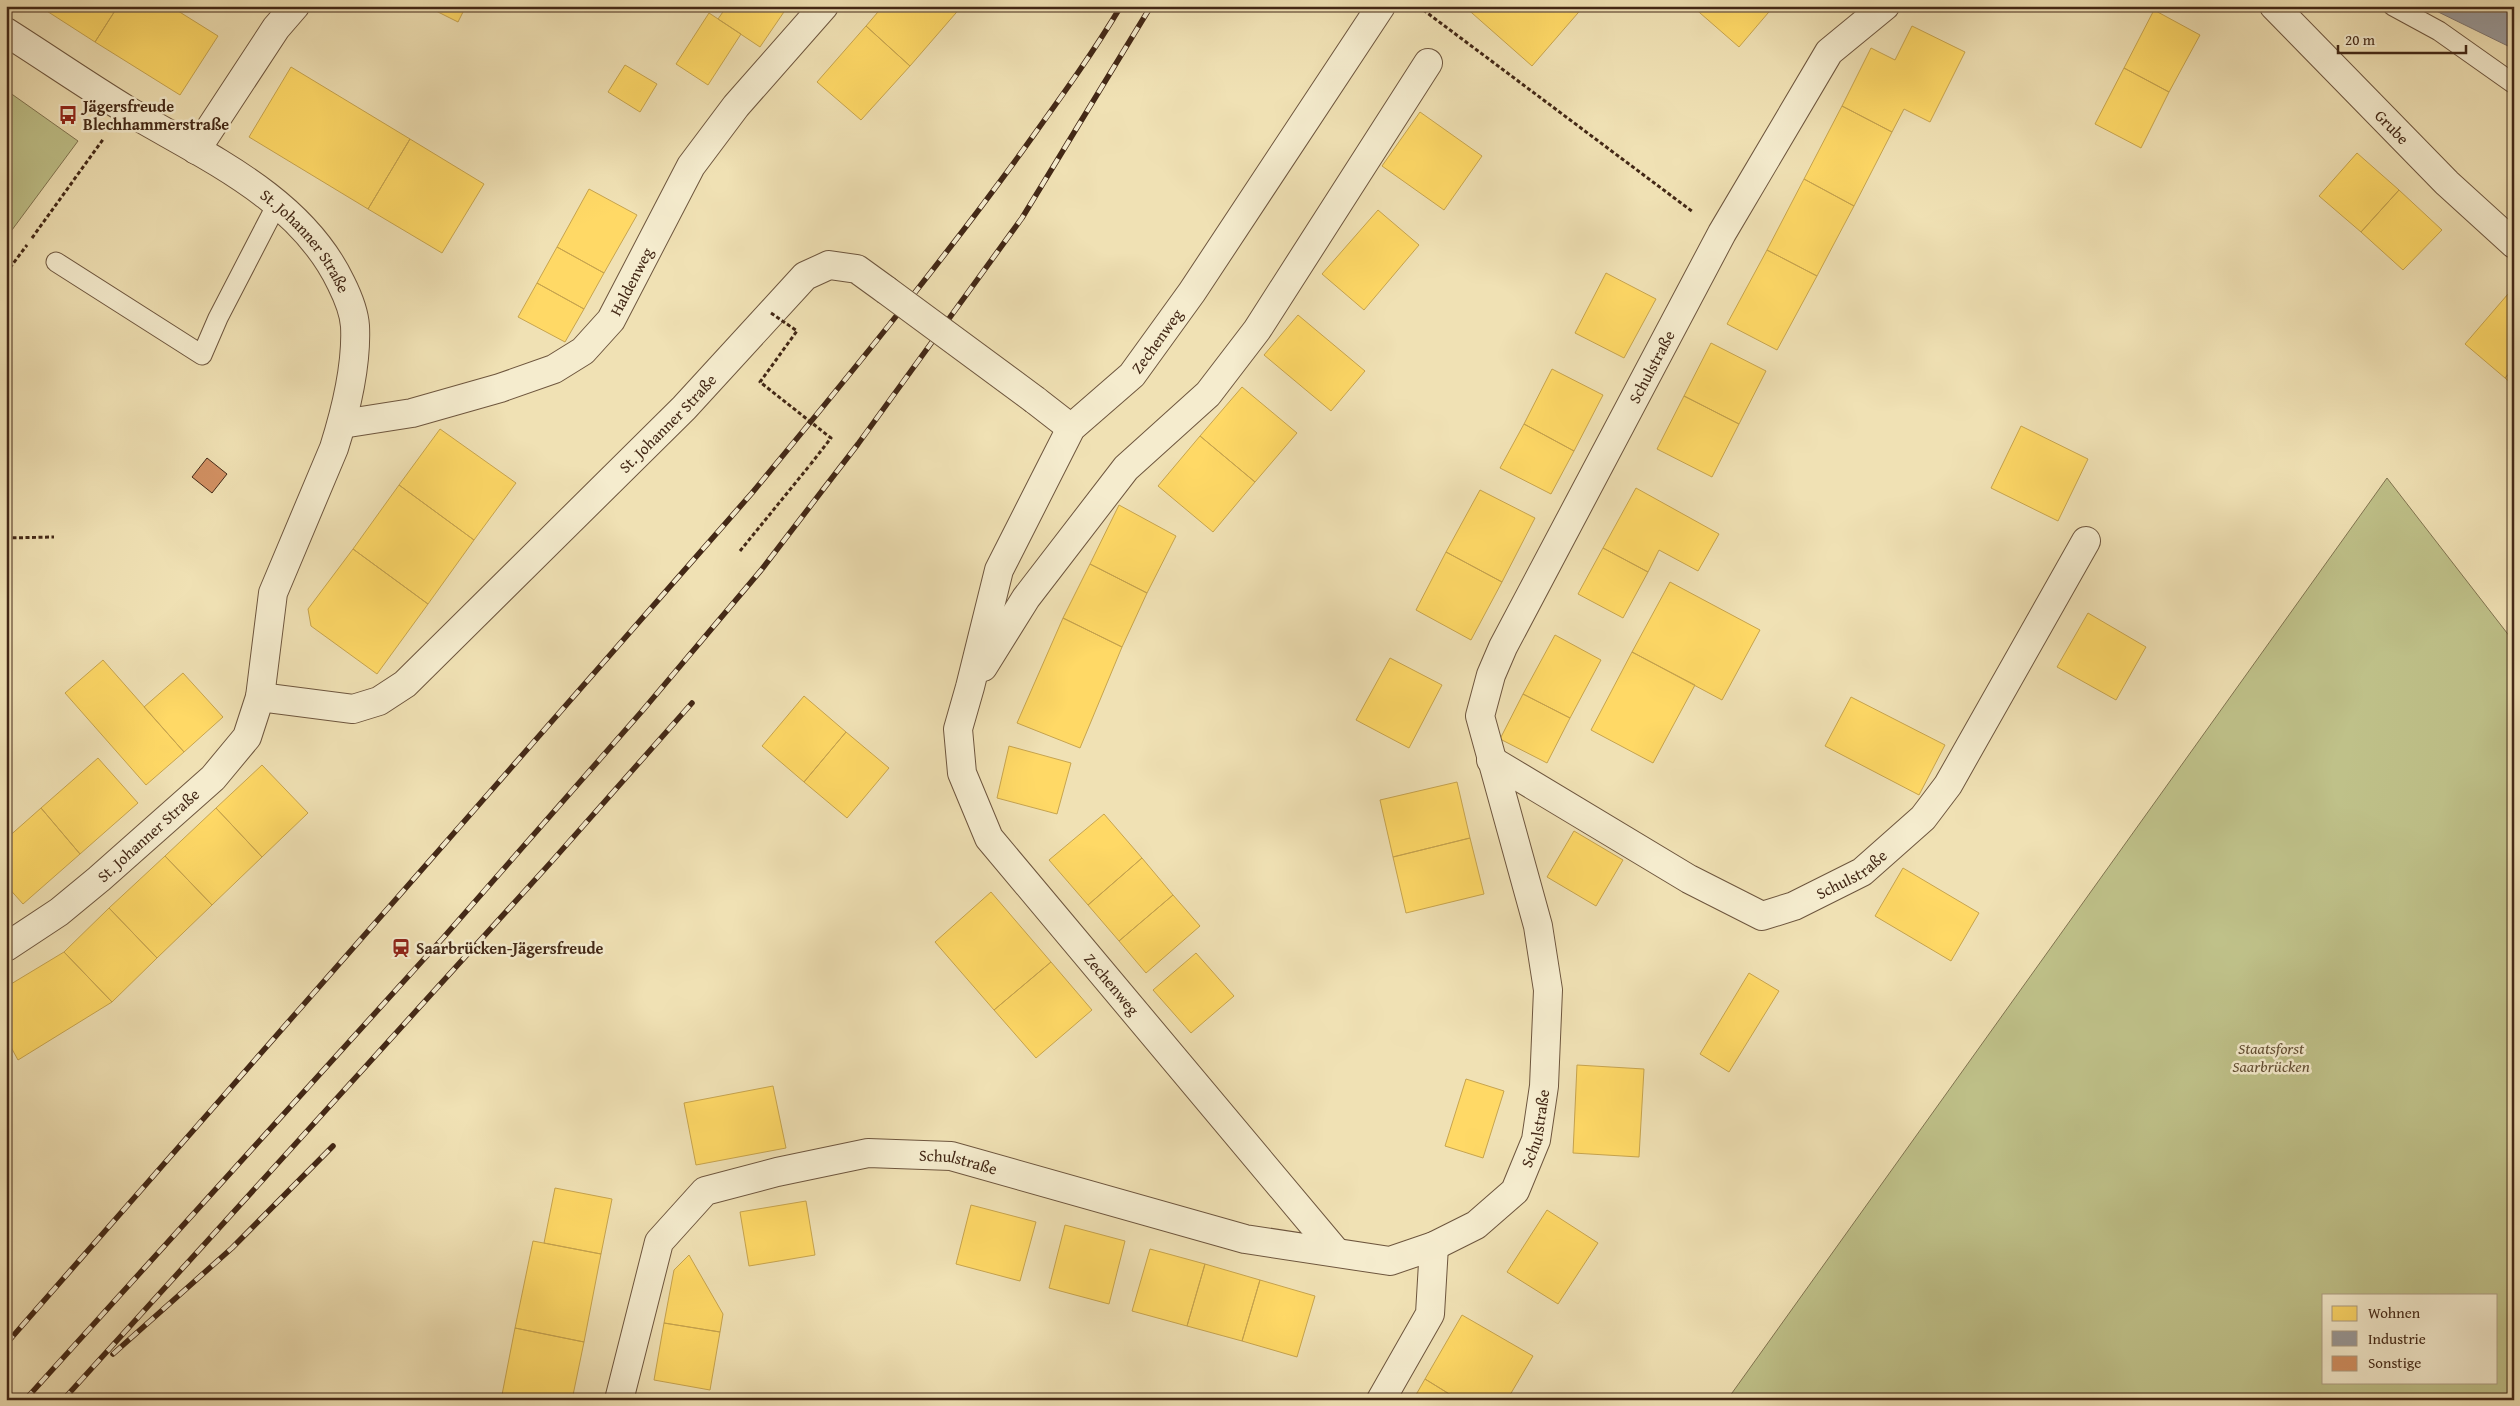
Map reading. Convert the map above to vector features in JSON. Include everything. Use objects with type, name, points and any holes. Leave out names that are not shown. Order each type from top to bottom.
[{"type":"street","points":[[196,150],[276,28],[295,6]]},
{"type":"street","name":"Haldenweg","points":[[342,424],[412,413],[500,388],[554,369],[584,351],[611,320],[691,166],[736,106],[824,6]]},
{"type":"street","name":"Zechenweg","points":[[1336,1252],[989,838],[962,773],[958,729],[999,570],[1071,428],[1132,375],[1192,292],[1381,6]]},
{"type":"street","name":"Schulstraße","points":[[619,1400],[659,1242],[705,1191],[777,1172],[868,1153],[951,1156],[1245,1239],[1390,1261],[1434,1246],[1476,1225],[1515,1190],[1536,1140],[1544,1086],[1548,990],[1538,926],[1480,716],[1491,675],[1503,646],[1722,233],[1829,52],[1885,6]]},
{"type":"street","name":"Grube","points":[[2274,6],[2447,183],[2514,244]]},
{"type":"street","name":"St. Johanner Straße","points":[[6,32],[125,109],[241,176],[277,204],[309,236],[332,265],[346,294],[355,324],[353,363],[342,424],[334,448],[273,593],[260,697],[247,737],[212,778],[59,912],[6,947]]},
{"type":"street","name":"Zechenweg","points":[[970,687],[1026,598],[1126,468],[1208,394],[1257,330],[1428,63]]},
{"type":"street","name":"St. Johanner Straße","points":[[260,697],[353,709],[378,701],[405,684],[684,408],[804,276],[829,265],[857,269],[1071,428]]},
{"type":"street","name":"Schulstraße","points":[[1491,760],[1689,879],[1762,916],[1794,906],[1862,872],[1923,818],[1948,785],[2086,541]]},
{"type":"street","points":[[1381,1400],[1430,1314],[1434,1246]]},
{"type":"lane","points":[[2393,6],[2439,31],[2514,84]]},
{"type":"lane","points":[[56,262],[202,355],[218,318],[277,204]]},
{"type":"path","points":[[1418,6],[1722,233]]},
{"type":"path","points":[[6,274],[125,109]]},
{"type":"path","points":[[740,551],[832,438],[760,382],[797,331],[771,313]]},
{"type":"path","points":[[6,538],[54,537]]},
{"type":"green space","points":[[6,90],[78,141],[6,238]]},
{"type":"green space","name":"Staatsforst Saarbrücken","points":[[2387,478],[2514,642],[2514,1400],[1727,1400]]},
{"type":"building: Wohnen","points":[[39,6],[118,6],[95,42]]},
{"type":"building: Wohnen","points":[[118,6],[170,6],[218,36],[180,95],[95,42]]},
{"type":"building: Wohnen","points":[[426,6],[466,6],[458,22]]},
{"type":"building: Wohnen","points":[[727,6],[788,6],[760,47],[718,19]]},
{"type":"building: Wohnen","points":[[883,6],[962,6],[910,66],[866,26]]},
{"type":"building: Wohnen","points":[[1464,6],[1584,6],[1532,66]]},
{"type":"building: Wohnen","points":[[1692,6],[1774,6],[1739,47]]},
{"type":"building: Wohnen","points":[[2154,10],[2200,35],[2169,92],[2124,68]]},
{"type":"building: Wohnen","points":[[709,13],[741,34],[708,85],[676,64]]},
{"type":"building: Wohnen","points":[[866,26],[910,66],[861,120],[817,82]]},
{"type":"building: Wohnen","points":[[1912,26],[1965,52],[1930,122],[1904,109],[1892,132],[1842,106],[1871,48],[1895,60]]},
{"type":"building: Wohnen","points":[[625,65],[657,84],[640,112],[608,92]]},
{"type":"building: Wohnen","points":[[291,67],[410,139],[368,209],[249,137]]},
{"type":"building: Wohnen","points":[[2124,68],[2169,92],[2141,148],[2095,124]]},
{"type":"building: Wohnen","points":[[1842,106],[1892,132],[1854,206],[1804,179]]},
{"type":"building: Wohnen","points":[[1420,112],[1482,156],[1444,210],[1382,166]]},
{"type":"building: Wohnen","points":[[410,139],[484,184],[442,253],[368,209]]},
{"type":"building: Wohnen","points":[[2357,153],[2399,190],[2361,232],[2319,196]]},
{"type":"building: Wohnen","points":[[1804,179],[1854,206],[1817,276],[1767,250]]},
{"type":"building: Wohnen","points":[[589,189],[637,215],[604,273],[557,247]]},
{"type":"building: Wohnen","points":[[2399,190],[2442,230],[2403,270],[2361,232]]},
{"type":"building: Wohnen","points":[[1378,210],[1419,245],[1364,310],[1322,274]]},
{"type":"building: Wohnen","points":[[557,247],[604,273],[584,309],[537,283]]},
{"type":"building: Wohnen","points":[[1767,250],[1817,276],[1777,350],[1727,324]]},
{"type":"building: Wohnen","points":[[1606,273],[1656,299],[1624,358],[1575,333]]},
{"type":"building: Wohnen","points":[[537,283],[584,309],[565,342],[518,317]]},
{"type":"building: Wohnen","points":[[2508,294],[2514,299],[2514,368],[2505,378],[2465,344]]},
{"type":"building: Wohnen","points":[[1298,315],[1365,371],[1331,411],[1264,355]]},
{"type":"building: Wohnen","points":[[1711,343],[1766,371],[1739,424],[1684,396]]},
{"type":"building: Wohnen","points":[[2514,368],[2514,386],[2505,378]]},
{"type":"building: Wohnen","points":[[1552,369],[1603,395],[1574,451],[1524,424]]},
{"type":"building: Wohnen","points":[[1242,387],[1297,433],[1255,482],[1200,436]]},
{"type":"building: Wohnen","points":[[1684,396],[1739,424],[1712,477],[1657,449]]},
{"type":"building: Wohnen","points":[[1524,424],[1574,451],[1551,494],[1500,468]]},
{"type":"building: Wohnen","points":[[2021,426],[2088,459],[2058,521],[1991,488]]},
{"type":"building: Wohnen","points":[[440,429],[516,483],[474,540],[399,485]]},
{"type":"building: Wohnen","points":[[1200,436],[1255,482],[1213,532],[1158,486]]},
{"type":"building: Wohnen","points":[[399,485],[474,540],[428,604],[353,549]]},
{"type":"building: Wohnen","points":[[1636,488],[1719,534],[1698,571],[1659,550],[1648,572],[1603,548]]},
{"type":"building: Wohnen","points":[[1480,490],[1535,518],[1502,582],[1446,552]]},
{"type":"building: Wohnen","points":[[1119,505],[1176,536],[1147,593],[1090,564]]},
{"type":"building: Wohnen","points":[[1603,548],[1648,572],[1623,618],[1578,594]]},
{"type":"building: Wohnen","points":[[353,549],[428,604],[377,674],[311,626],[308,609]]},
{"type":"building: Wohnen","points":[[1446,552],[1502,582],[1471,640],[1416,610]]},
{"type":"building: Wohnen","points":[[1090,564],[1147,593],[1122,647],[1063,618]]},
{"type":"building: Wohnen","points":[[1670,582],[1760,630],[1722,700],[1632,652]]},
{"type":"building: Wohnen","points":[[2088,613],[2146,647],[2116,700],[2057,667]]},
{"type":"building: Wohnen","points":[[1063,618],[1122,647],[1080,748],[1017,723]]},
{"type":"building: Wohnen","points":[[1555,635],[1601,660],[1570,718],[1523,694]]},
{"type":"building: Wohnen","points":[[1632,652],[1695,685],[1653,763],[1591,730]]},
{"type":"building: Wohnen","points":[[1390,658],[1442,685],[1409,748],[1356,720]]},
{"type":"building: Wohnen","points":[[103,660],[184,752],[146,785],[65,693]]},
{"type":"building: Wohnen","points":[[183,673],[223,717],[184,752],[144,707]]},
{"type":"building: Wohnen","points":[[1523,694],[1570,718],[1547,763],[1500,739]]},
{"type":"building: Wohnen","points":[[804,696],[846,732],[804,782],[762,746]]},
{"type":"building: Wohnen","points":[[1851,697],[1945,745],[1919,795],[1825,746]]},
{"type":"building: Wohnen","points":[[846,732],[889,768],[847,818],[804,782]]},
{"type":"building: Wohnen","points":[[1009,746],[1071,763],[1057,814],[997,798]]},
{"type":"building: Wohnen","points":[[98,758],[138,803],[80,854],[41,808]]},
{"type":"building: Wohnen","points":[[262,765],[308,813],[262,857],[216,808]]},
{"type":"building: Wohnen","points":[[1457,782],[1470,838],[1393,857],[1380,800]]},
{"type":"building: Wohnen","points":[[41,808],[80,854],[23,904],[6,885],[6,839]]},
{"type":"building: Wohnen","points":[[216,808],[262,857],[212,905],[165,856]]},
{"type":"building: Wohnen","points":[[1104,814],[1142,858],[1088,905],[1049,860]]},
{"type":"building: Wohnen","points":[[1574,831],[1623,860],[1596,906],[1547,877]]},
{"type":"building: Wohnen","points":[[1470,838],[1484,894],[1406,913],[1393,857]]},
{"type":"building: Wohnen","points":[[165,856],[212,905],[157,958],[109,908]]},
{"type":"building: Wohnen","points":[[1142,858],[1173,895],[1119,941],[1088,905]]},
{"type":"building: Wohnen","points":[[1903,868],[1979,913],[1951,961],[1875,916]]},
{"type":"building: Wohnen","points":[[991,892],[1051,962],[994,1010],[935,942]]},
{"type":"building: Wohnen","points":[[1173,895],[1200,926],[1146,973],[1119,941]]},
{"type":"building: Wohnen","points":[[109,908],[157,958],[112,1002],[64,952]]},
{"type":"building: Wohnen","points":[[64,952],[112,1002],[18,1060],[6,1038],[6,987]]},
{"type":"building: Wohnen","points":[[1196,953],[1234,996],[1191,1033],[1153,990]]},
{"type":"building: Wohnen","points":[[1051,962],[1092,1010],[1036,1058],[994,1010]]},
{"type":"building: Wohnen","points":[[1749,973],[1779,991],[1729,1072],[1700,1054]]},
{"type":"building: Wohnen","points":[[1577,1065],[1644,1069],[1639,1157],[1573,1153]]},
{"type":"building: Wohnen","points":[[1466,1079],[1504,1091],[1483,1158],[1445,1146]]},
{"type":"building: Wohnen","points":[[773,1086],[786,1148],[696,1165],[684,1103]]},
{"type":"building: Wohnen","points":[[555,1188],[612,1199],[601,1254],[544,1243]]},
{"type":"building: Wohnen","points":[[806,1201],[815,1255],[749,1266],[740,1212]]},
{"type":"building: Wohnen","points":[[971,1205],[1036,1222],[1020,1281],[956,1264]]},
{"type":"building: Wohnen","points":[[1547,1210],[1598,1243],[1558,1304],[1507,1272]]},
{"type":"building: Wohnen","points":[[1065,1225],[1125,1241],[1109,1304],[1049,1288]]},
{"type":"building: Wohnen","points":[[533,1241],[601,1254],[584,1342],[515,1328]]},
{"type":"building: Wohnen","points":[[1150,1249],[1205,1264],[1187,1326],[1132,1311]]},
{"type":"building: Wohnen","points":[[689,1255],[723,1314],[720,1332],[664,1323],[674,1270]]},
{"type":"building: Wohnen","points":[[1205,1264],[1260,1280],[1242,1341],[1187,1326]]},
{"type":"building: Wohnen","points":[[1260,1280],[1315,1296],[1297,1357],[1242,1341]]},
{"type":"building: Wohnen","points":[[1462,1315],[1533,1356],[1507,1400],[1459,1400],[1425,1379]]},
{"type":"building: Wohnen","points":[[664,1323],[720,1332],[710,1390],[654,1380]]},
{"type":"building: Wohnen","points":[[515,1328],[584,1342],[572,1400],[501,1400]]},
{"type":"building: Wohnen","points":[[1425,1379],[1459,1400],[1413,1400]]},
{"type":"building: Industrie","points":[[2426,6],[2514,6],[2514,40],[2510,47]]},
{"type":"building: Sonstige","points":[[207,458],[227,474],[212,493],[192,477]]},
{"type":"railway","points":[[6,1344],[752,493],[954,243],[1071,83],[1121,6]]},
{"type":"railway","points":[[25,1400],[443,938],[643,710],[762,569],[858,444],[1022,218],[1151,6]]},
{"type":"railway","points":[[63,1400],[553,860],[692,703]]},
{"type":"railway","points":[[113,1354],[232,1248],[333,1146]]},
{"type":"place","name":"Jägersfreude Blechhammerstraße","points":[[68,115]]},
{"type":"place","name":"Saarbrücken-Jägersfreude","points":[[401,948]]}]
